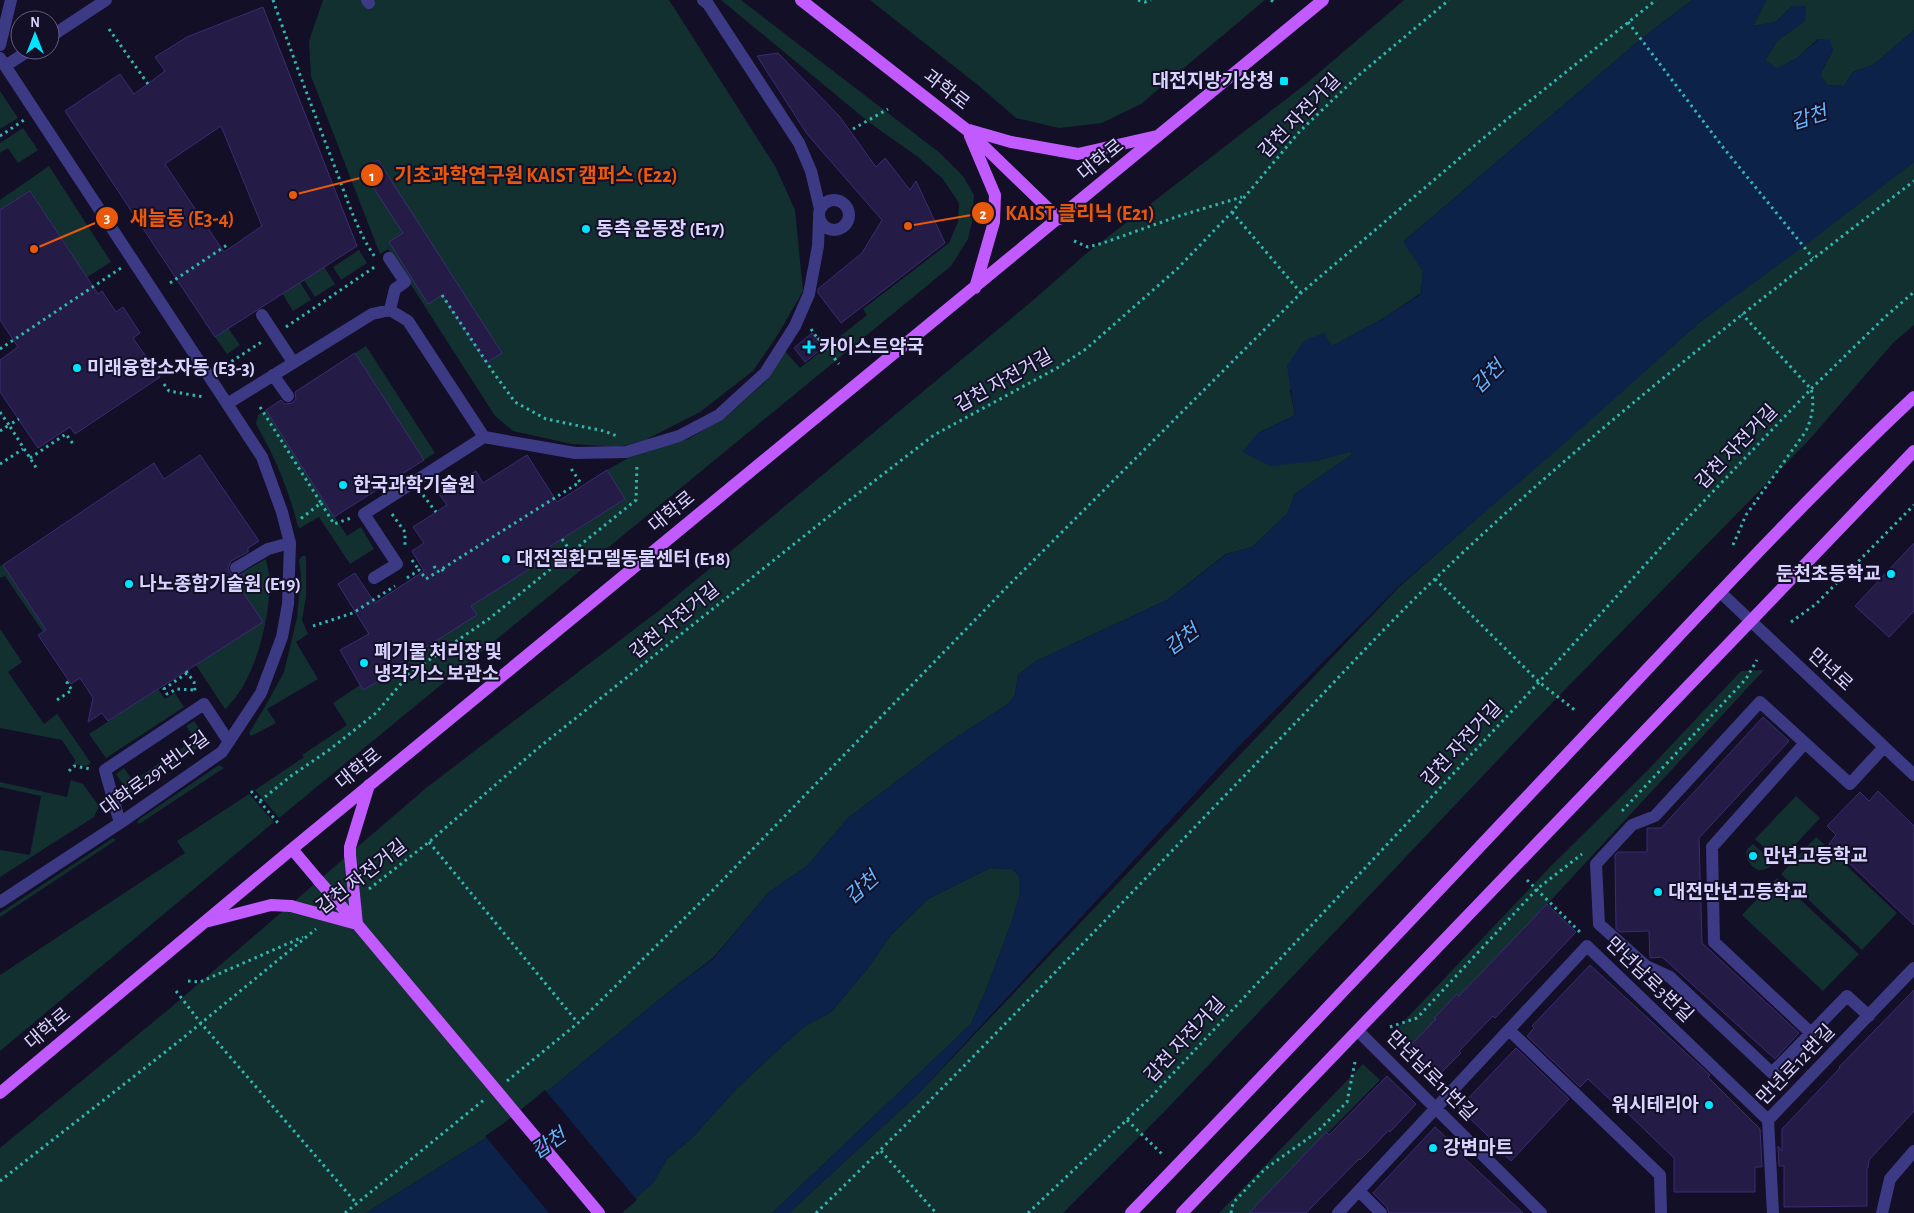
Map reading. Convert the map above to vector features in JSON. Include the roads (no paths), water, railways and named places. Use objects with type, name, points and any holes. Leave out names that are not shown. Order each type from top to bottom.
[{"type":"main road","name":"과학로","points":[[801,0],[966,130],[1059,219]]},
{"type":"main road","name":"대학로","points":[[0,1094],[369,785],[1323,0]]},
{"type":"main road","points":[[966,130],[1011,142],[1078,154],[1160,136]]},
{"type":"main road","points":[[966,130],[995,195],[994,222],[975,288]]},
{"type":"main road","points":[[1131,1213],[1291,1047],[1720,592],[1875,433],[1914,397]]},
{"type":"main road","points":[[1182,1213],[1914,451]]},
{"type":"main road","points":[[357,924],[350,847],[369,785]]},
{"type":"main road","points":[[292,849],[599,1213]]},
{"type":"main road","points":[[204,923],[272,905],[291,906],[357,924]]},
{"type":"street","points":[[0,46],[11,0]]},
{"type":"street","points":[[60,30],[106,0]]},
{"type":"street","points":[[374,578],[397,564],[364,514],[484,437],[575,453],[626,452],[679,436],[719,415],[765,373],[795,326],[809,294],[818,246],[820,214],[810,171],[799,143],[708,4],[703,0]]},
{"type":"street","name":"대학로291번나길","points":[[0,902],[120,823],[222,752],[261,693],[282,637],[288,604],[290,543],[282,512],[262,457],[3,62]]},
{"type":"street","points":[[389,258],[405,282],[395,289],[390,310]]},
{"type":"street","points":[[227,404],[372,314],[390,310],[408,321],[484,437]]},
{"type":"street","points":[[262,315],[293,362]]},
{"type":"street","points":[[273,375],[288,396]]},
{"type":"street","points":[[236,568],[268,549],[290,543]]},
{"type":"street","name":"만년로","points":[[1720,592],[1914,775]]},
{"type":"street","points":[[1869,1016],[1847,996],[1772,1073],[1670,977],[1646,966],[1599,924],[1596,864],[1632,825],[1655,816],[1760,702],[1850,784],[1884,747]]},
{"type":"street","points":[[120,823],[104,770],[204,704],[229,742]]},
{"type":"street","points":[[1805,743],[1712,847],[1714,942],[1811,1033]]},
{"type":"street","name":"만년남로3번길","points":[[1338,1213],[1587,946],[1768,1120]]},
{"type":"street","name":"만년로12번길","points":[[1772,1213],[1768,1120],[1914,968]]},
{"type":"street","points":[[1509,1030],[1660,1175],[1660,1213]]},
{"type":"street","name":"만년남로11번길","points":[[1358,1031],[1541,1213]]},
{"type":"street","points":[[1882,1213],[1890,1179],[1914,1151]]},
{"type":"street","points":[[1359,1191],[1381,1213]]},
{"type":"water","name":"갑천","points":[[1692,0],[1766,0],[1753,26],[1776,22],[1792,6],[1806,6],[1805,21],[1777,41],[1765,60],[1777,68],[1797,58],[1819,39],[1830,40],[1833,50],[1820,75],[1827,85],[1844,86],[1853,72],[1873,65],[1914,30],[1914,162],[1803,247],[1700,322],[1574,435],[1398,587],[1239,746],[919,1093],[789,1213],[772,1213],[971,1024],[1011,924],[1019,897],[1019,876],[1012,869],[990,868],[928,899],[890,936],[868,968],[831,1012],[802,1028],[736,1089],[693,1137],[667,1159],[653,1183],[618,1213],[366,1213],[505,1126],[672,989],[713,959],[769,892],[807,866],[848,818],[946,744],[1008,704],[1015,695],[1018,675],[1036,661],[1167,600],[1227,554],[1252,547],[1287,514],[1295,494],[1351,455],[1352,451],[1316,461],[1271,466],[1242,452],[1258,433],[1295,415],[1287,366],[1304,341],[1324,333],[1332,346],[1384,318],[1421,294],[1423,271],[1403,242],[1641,39]]},
{"type":"place","name":"대전지방기상청","points":[[1284,81]]},
{"type":"place","name":"기초과학연구원 KAIST 캠퍼스 (E22)","points":[[293,195]]},
{"type":"place","name":"KAIST 클리닉 (E21)","points":[[908,226]]},
{"type":"place","name":"동측 운동장 (E17)","points":[[586,229]]},
{"type":"place","name":"새늘동 (E3-4)","points":[[34,249]]},
{"type":"place","name":"카이스트약국","points":[[809,347]]},
{"type":"place","name":"미래융합소자동 (E3-3)","points":[[77,368]]},
{"type":"place","name":"한국과학기술원","points":[[343,485]]},
{"type":"place","name":"대전질환모델동물센터 (E18)","points":[[506,559]]},
{"type":"place","name":"둔천초등학교","points":[[1891,574]]},
{"type":"place","name":"나노종합기술원 (E19)","points":[[129,584]]},
{"type":"place","name":"폐기물 처리장 및 냉각가스 보관소","points":[[364,663]]},
{"type":"place","name":"만년고등학교","points":[[1753,856]]},
{"type":"place","name":"대전만년고등학교","points":[[1658,892]]},
{"type":"place","name":"워시테리아","points":[[1709,1105]]},
{"type":"place","name":"강변마트","points":[[1433,1148]]}]
